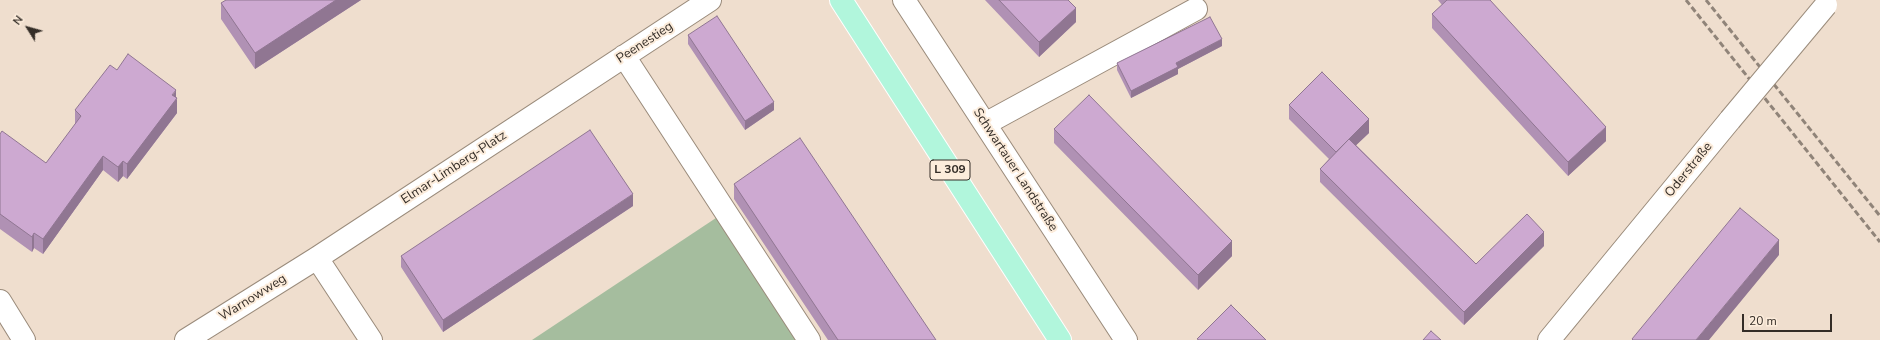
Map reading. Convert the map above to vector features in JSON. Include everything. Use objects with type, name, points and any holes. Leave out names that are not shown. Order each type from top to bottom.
[{"type":"main road","name":"L 309","points":[[841,0],[1060,340]]},
{"type":"street","name":"Peenestieg","points":[[580,86],[710,0]]},
{"type":"street","name":"Schwartauer Landstraße","points":[[904,0],[1126,340]]},
{"type":"street","name":"Oderstraße","points":[[1549,340],[1828,3]]},
{"type":"street","points":[[985,124],[1196,9]]},
{"type":"street","points":[[624,56],[809,340]]},
{"type":"street","name":"Elmar-Limberg-Platz","points":[[323,254],[580,86]]},
{"type":"street","points":[[323,254],[358,321],[371,340]]},
{"type":"street","name":"Warnowweg","points":[[188,340],[323,254]]},
{"type":"street","points":[[0,301],[24,340]]},
{"type":"green space","points":[[725,212],[809,340],[532,340]]},
{"type":"building","points":[[226,0],[336,0],[255,53],[221,3]]},
{"type":"building","points":[[999,0],[1068,0],[1076,8],[1039,42]]},
{"type":"building","points":[[1447,0],[1490,0],[1606,127],[1568,162],[1432,14]]},
{"type":"building","points":[[717,16],[774,102],[745,121],[688,35]]},
{"type":"building","points":[[1210,17],[1222,39],[1176,63],[1178,67],[1131,91],[1117,63]]},
{"type":"building","points":[[128,54],[176,90],[172,95],[177,98],[127,164],[123,161],[118,167],[103,156],[43,239],[34,233],[32,237],[0,214],[0,134],[2,131],[46,163],[81,116],[75,110],[110,65],[117,70]]},
{"type":"building","points":[[1322,72],[1369,119],[1336,152],[1289,105]]},
{"type":"building","points":[[1089,95],[1232,241],[1198,275],[1054,129]]},
{"type":"building","points":[[590,130],[633,194],[443,320],[401,256]]},
{"type":"building","points":[[800,138],[936,340],[838,340],[734,184]]},
{"type":"building","points":[[1349,139],[1476,264],[1527,214],[1544,232],[1464,312],[1320,169]]},
{"type":"building","points":[[1740,208],[1779,240],[1696,340],[1633,340],[1632,339]]},
{"type":"building","points":[[1231,305],[1266,340],[1197,339]]},
{"type":"building","points":[[1431,331],[1441,340],[1423,340]]},
{"type":"railway","points":[[1686,0],[1880,242]]},
{"type":"railway","points":[[1706,0],[1880,216]]}]
